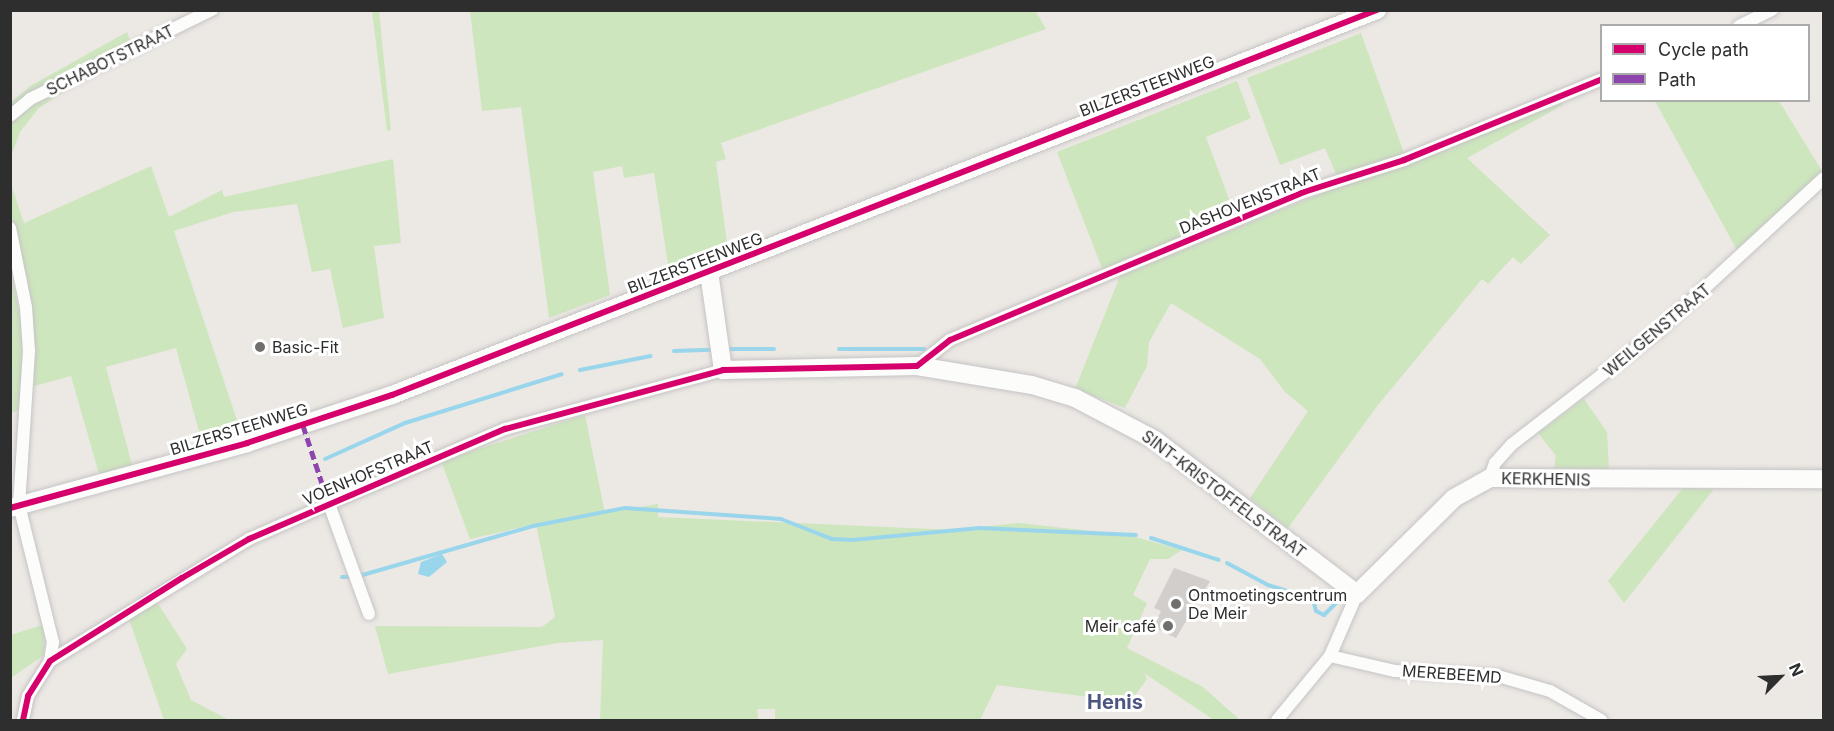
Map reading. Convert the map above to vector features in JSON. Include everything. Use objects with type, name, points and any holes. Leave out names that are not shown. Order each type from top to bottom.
[{"type":"main road","name":"BILZERSTEENWEG","points":[[15,506],[303,425],[709,272],[1377,10]]},
{"type":"main road","points":[[709,272],[723,370]]},
{"type":"main road","name":"SINT-KRISTOFFELSTRAAT","points":[[723,370],[917,366],[1032,385],[1117,417],[1196,469],[1357,594]]},
{"type":"main road","name":"KERKHENIS","points":[[1357,594],[1454,498],[1490,478],[1824,479]]},
{"type":"street","name":"SCHABOTSTRAAT","points":[[10,116],[30,99],[212,10]]},
{"type":"street","points":[[1743,24],[1772,10]]},
{"type":"street","name":"DASHOVENSTRAAT","points":[[917,366],[961,335],[1304,192],[1404,160],[1600,80]]},
{"type":"street","name":"WEILGENSTRAAT","points":[[1490,478],[1495,464],[1511,446],[1657,332],[1824,178]]},
{"type":"street","points":[[10,228],[26,307],[28,351],[15,506],[53,642],[50,661],[28,696],[23,720]]},
{"type":"street","name":"VOENHOFSTRAAT","points":[[50,661],[249,539],[329,504],[505,429],[723,370]]},
{"type":"street","points":[[329,504],[369,614]]},
{"type":"street","name":"KERKHENIS","points":[[1277,720],[1330,656],[1357,594]]},
{"type":"street","name":"MEREBEEMD","points":[[1330,656],[1395,671],[1498,676],[1550,691],[1601,720]]},
{"type":"green space","points":[[1035,10],[1046,29],[721,143],[726,159],[716,162],[728,250],[669,271],[654,173],[624,178],[622,166],[593,172],[610,295],[549,318],[521,107],[482,111],[470,11]]},
{"type":"green space","points":[[372,11],[379,11],[391,130],[387,131]]},
{"type":"green space","points":[[127,32],[130,40],[42,87],[11,111],[11,102],[32,85]]},
{"type":"green space","points":[[1361,33],[1404,153],[1338,179],[1325,148],[1280,165],[1247,78]]},
{"type":"green space","points":[[80,81],[39,108],[20,132],[12,154],[12,187],[24,223],[151,166],[169,217],[222,190],[224,197],[393,159],[401,243],[374,246],[384,318],[343,328],[330,269],[312,272],[297,204],[233,212],[174,231],[242,435],[203,446],[176,348],[106,367],[132,465],[99,474],[71,376],[34,386],[28,281],[11,214],[10,124],[16,114]]},
{"type":"green space","points":[[1237,81],[1251,118],[1206,137],[1236,218],[1103,271],[1057,152]]},
{"type":"green space","points":[[1557,97],[1563,105],[1467,158],[1550,235],[1521,264],[1513,257],[1488,284],[1482,279],[1378,405],[1288,528],[1250,498],[1308,411],[1285,392],[1260,359],[1171,303],[1149,342],[1147,366],[1125,408],[1075,389],[1120,276]]},
{"type":"green space","points":[[1656,102],[1780,102],[1822,171],[1738,252]]},
{"type":"green space","points":[[10,268],[24,337],[18,410],[11,413]]},
{"type":"green space","points":[[1584,399],[1607,432],[1609,470],[1554,468],[1556,456],[1538,433]]},
{"type":"green space","points":[[585,415],[605,513],[658,504],[658,517],[955,530],[1019,523],[1128,535],[1182,550],[1168,559],[1150,559],[1133,595],[1147,603],[1127,648],[1203,687],[1240,720],[1214,720],[1144,673],[1147,679],[1123,711],[1104,699],[997,685],[980,720],[775,720],[775,709],[757,709],[758,720],[600,720],[603,640],[558,643],[388,674],[375,626],[542,627],[555,617],[536,524],[470,539],[441,461]]},
{"type":"green space","points":[[1683,488],[1714,489],[1624,603],[1608,581]]},
{"type":"green space","points":[[157,602],[187,649],[176,664],[191,700],[229,720],[164,720],[129,619]]},
{"type":"green space","points":[[45,624],[44,655],[11,678],[11,635]]},
{"type":"water","points":[[442,554],[447,562],[429,577],[418,574],[421,562]]},
{"type":"building","name":"Ontmoetingscentrum De Meir","points":[[1174,568],[1210,581],[1176,638],[1153,627],[1161,611],[1154,608]]},
{"type":"waterway","points":[[726,349],[774,349]]},
{"type":"waterway","points":[[839,349],[924,349]]},
{"type":"waterway","points":[[674,351],[711,350]]},
{"type":"waterway","points":[[580,370],[651,356]]},
{"type":"waterway","points":[[325,459],[405,423],[562,374]]},
{"type":"waterway","points":[[359,576],[533,526],[625,508],[781,519],[832,539],[852,540],[979,528],[1136,535]]},
{"type":"waterway","points":[[1151,538],[1219,560]]},
{"type":"waterway","points":[[1227,563],[1268,585],[1313,599],[1316,611],[1324,615],[1341,598]]},
{"type":"waterway","points":[[342,577],[350,577]]},
{"type":"marked path","points":[[303,425],[329,504]]},
{"type":"cycle path","points":[[10,508],[247,443],[392,395],[1377,10]]},
{"type":"cycle path","points":[[23,720],[28,696],[50,661],[182,578],[249,539],[505,429],[723,370],[917,366],[950,340],[1304,192],[1404,160],[1600,80]]},
{"type":"place","name":"Basic-Fit","points":[[260,347]]},
{"type":"place","name":"Ontmoetingscentrum De Meir","points":[[1176,604]]},
{"type":"place","name":"Meir café","points":[[1168,626]]},
{"type":"district","name":"Henis","points":[[1115,702]]}]
